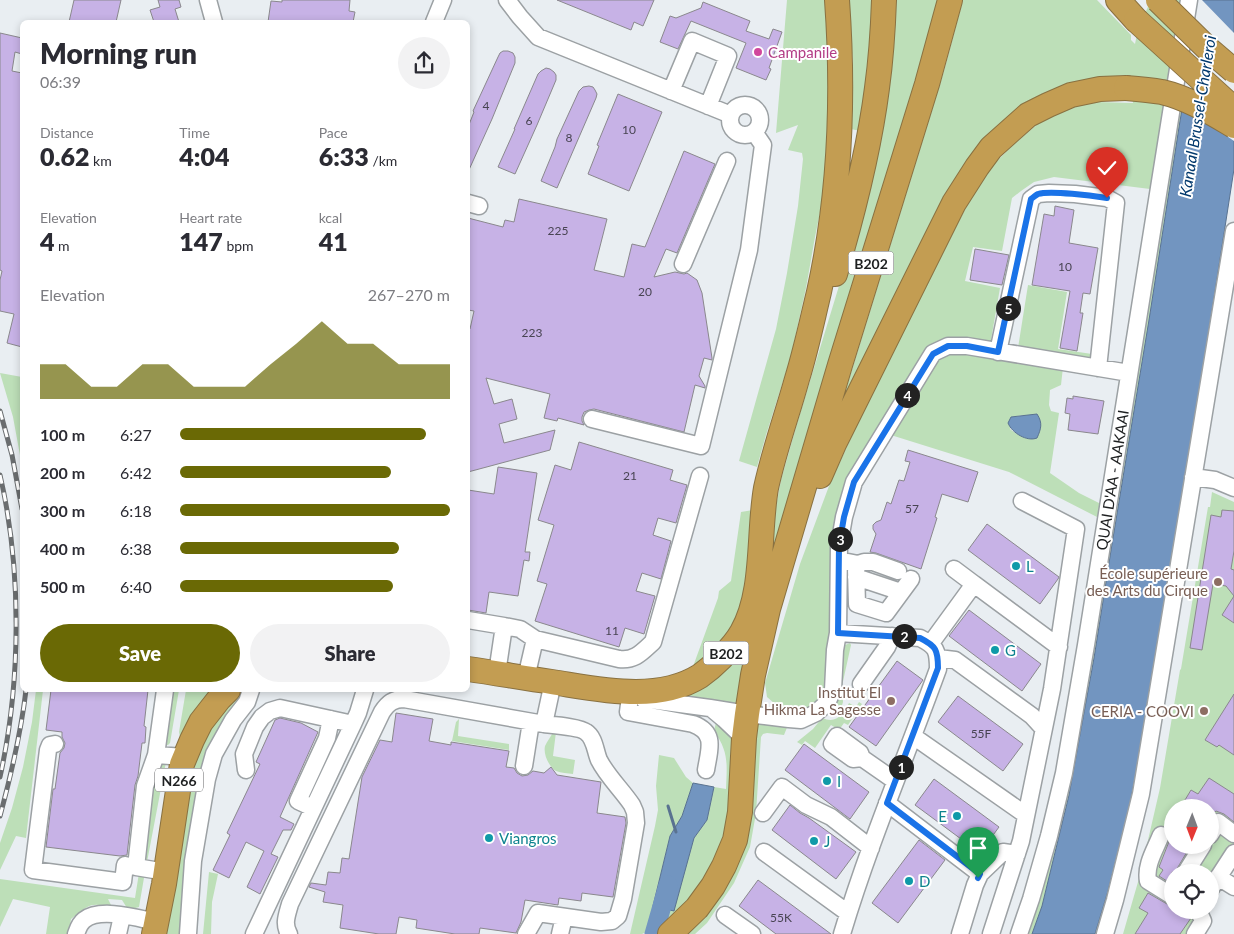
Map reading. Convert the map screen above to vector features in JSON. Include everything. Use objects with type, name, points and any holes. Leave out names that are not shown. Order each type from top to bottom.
[{"type":"highway","name":"B202","points":[[621,694],[679,686],[700,676],[729,650],[742,632],[750,613],[756,591],[766,489],[798,377],[825,262],[836,185],[840,109],[837,0]]},
{"type":"highway","name":"B202","points":[[798,377],[832,287],[858,194],[874,114],[882,50],[884,0]]},
{"type":"highway","name":"B202","points":[[673,933],[697,908],[712,886],[724,866],[735,840],[740,812],[747,714],[753,675],[768,609],[837,374],[927,84],[950,0]]},
{"type":"highway","points":[[1118,0],[1136,20],[1234,109]]},
{"type":"highway","points":[[1158,0],[1206,47],[1234,71]]},
{"type":"highway","points":[[1180,0],[1234,52]]},
{"type":"highway","name":"B202","points":[[793,526],[820,477],[838,435],[945,220],[954,203],[991,148],[1028,115],[1071,95],[1100,88],[1126,88],[1163,92],[1202,108],[1234,126]]},
{"type":"highway","points":[[470,669],[621,694]]},
{"type":"highway","name":"N266","points":[[157,930],[182,764],[201,722],[226,692]]},
{"type":"street","points":[[208,0],[213,20]]},
{"type":"street","points":[[424,20],[432,0]]},
{"type":"street","points":[[435,20],[443,0]]},
{"type":"street","points":[[507,0],[538,37],[730,115],[735,108],[742,105],[750,106],[760,118],[754,132],[763,145],[749,250],[701,446],[592,419]]},
{"type":"street","points":[[1168,131],[1162,110],[1180,0]]},
{"type":"street","name":"QUAI D'AA - AAKAAI","points":[[1020,934],[1050,836],[1064,773],[1189,0]]},
{"type":"street","points":[[671,90],[692,41],[728,56],[708,106]]},
{"type":"street","points":[[683,264],[727,161]]},
{"type":"street","points":[[998,352],[1031,199],[1038,194],[1049,193],[1107,198],[1116,203],[1098,368]]},
{"type":"street","points":[[1105,934],[1120,882],[1141,794],[1233,247],[1234,231]]},
{"type":"street","points":[[621,694],[747,714],[801,720],[816,713],[827,703],[833,690],[835,650],[838,633],[839,546],[844,517],[854,482],[933,354],[948,346],[967,346],[1129,373]]},
{"type":"street","points":[[470,620],[520,629],[535,639],[619,659],[628,660],[642,653],[653,642],[700,476]]},
{"type":"street","points":[[1193,477],[1215,480],[1234,488]]},
{"type":"street","points":[[991,934],[1021,841],[1052,689],[1076,529],[1022,501]]},
{"type":"street","points":[[864,562],[873,562],[903,580],[886,612],[857,604],[857,571],[864,562]]},
{"type":"street","points":[[838,564],[857,571]]},
{"type":"street","points":[[954,569],[1059,647]]},
{"type":"street","points":[[931,643],[974,584]]},
{"type":"street","points":[[497,673],[504,626]]},
{"type":"street","points":[[838,633],[920,638],[931,643],[936,650],[938,658],[938,668],[887,803],[842,934]]},
{"type":"street","points":[[861,684],[887,648],[892,636]]},
{"type":"street","points":[[526,678],[535,639]]},
{"type":"street","points":[[938,658],[955,660],[1032,716],[1043,728]]},
{"type":"street","points":[[753,675],[756,690],[761,700],[770,710],[782,718]]},
{"type":"street","points":[[524,766],[537,723],[554,682]]},
{"type":"street","points":[[136,867],[145,786],[156,755],[165,692]]},
{"type":"street","name":"N266","points":[[188,934],[193,862],[207,780],[214,754],[233,720],[247,702],[250,692]]},
{"type":"street","points":[[254,934],[353,724],[364,692]]},
{"type":"street","points":[[621,694],[628,712],[694,724],[703,728],[707,733],[710,744],[706,770]]},
{"type":"street","points":[[287,927],[290,904],[382,712],[392,701],[404,699],[587,732],[595,745],[600,761],[632,805],[635,812],[635,834],[618,916],[612,921],[601,922],[538,913],[526,934]]},
{"type":"street","points":[[246,770],[244,754],[255,726],[270,711],[280,708],[353,724]]},
{"type":"street","points":[[710,708],[744,738]]},
{"type":"street","points":[[313,808],[298,802],[327,738],[331,719]]},
{"type":"street","points":[[913,736],[1026,815]]},
{"type":"street","points":[[55,744],[50,746],[48,750],[32,870],[123,882],[125,865],[165,878]]},
{"type":"street","points":[[156,755],[185,757]]},
{"type":"street","points":[[862,758],[895,781]]},
{"type":"street","points":[[763,813],[782,787],[806,805],[831,817],[871,848]]},
{"type":"street","points":[[887,803],[980,874]]},
{"type":"street","points":[[1219,823],[1234,834]]},
{"type":"street","points":[[1161,836],[1147,874],[1148,881],[1164,890]]},
{"type":"street","points":[[764,852],[848,913]]},
{"type":"street","points":[[960,934],[980,874],[1003,852],[1017,854]]},
{"type":"street","points":[[1219,876],[1234,853]]},
{"type":"street","points":[[1219,885],[1234,887]]},
{"type":"street","points":[[266,910],[287,927]]},
{"type":"street","points":[[76,934],[82,921],[92,916],[105,914],[122,916],[157,930]]},
{"type":"street","points":[[725,915],[752,934]]},
{"type":"street","points":[[118,934],[122,916]]},
{"type":"street","points":[[560,934],[564,917]]},
{"type":"street","points":[[1195,934],[1203,922],[1202,919]]},
{"type":"green space","points":[[787,0],[826,0],[829,98],[827,178],[791,356],[757,467],[739,461],[776,329],[798,206],[803,159],[802,153],[788,150],[798,125],[776,133]]},
{"type":"green space","points":[[845,0],[871,0],[871,34],[860,131],[851,129],[853,60]]},
{"type":"green space","points":[[892,0],[942,0],[761,598],[781,480],[853,240]]},
{"type":"green space","points":[[963,0],[1097,0],[1131,35],[1131,40],[1135,44],[1138,29],[1151,0],[1201,0],[1094,658],[1069,795],[1042,906],[1032,934],[1014,934],[1027,896],[1060,755],[1099,518],[1009,472],[894,436],[879,428],[851,481],[830,636],[826,690],[818,704],[798,713],[784,712],[767,697],[765,683],[800,564],[829,486],[860,418],[975,190],[990,168],[1040,122],[1068,108],[1097,102],[1133,103],[1129,75],[1094,78],[1001,125],[844,403],[842,402],[944,71]],"holes":[[[1054,177],[1150,189],[1101,504],[1079,493],[1050,473],[1059,413],[1051,411],[1049,405],[1050,390],[1061,385],[1063,367],[988,357],[1000,288],[965,281],[973,247],[1002,251],[1012,198],[1034,182]],[[1024,415],[1041,425],[1037,438],[1019,435],[1010,429],[1012,417]]]},
{"type":"green space","points":[[1028,285],[1067,292],[1058,349],[1092,354],[1091,360],[1018,348]]},
{"type":"green space","points":[[0,373],[20,377],[20,455],[13,417]]},
{"type":"green space","name":"CERIA - COOVI","points":[[1212,492],[1234,502],[1234,866],[1219,888],[1219,864],[1164,864],[1164,919],[1199,919],[1189,934],[1123,934],[1140,875],[1160,788],[1208,507],[1210,507]]},
{"type":"green space","points":[[753,510],[752,635],[741,709],[720,706],[672,693],[691,672],[719,591],[731,581],[741,512]]},
{"type":"green space","points":[[850,643],[842,686],[843,702],[840,712],[835,716],[824,713],[840,653],[845,645]]},
{"type":"green space","points":[[36,692],[43,692],[26,838],[16,836],[0,870],[0,843],[23,767]]},
{"type":"green space","points":[[170,692],[179,692],[170,743],[165,745]]},
{"type":"green space","points":[[186,692],[218,692],[182,738],[179,732]]},
{"type":"green space","points":[[237,692],[242,695],[211,748],[184,934],[164,934],[190,758]]},
{"type":"green space","points":[[859,702],[862,704],[848,725],[844,723],[839,730],[831,725],[815,748],[805,741],[802,745],[797,742],[813,729],[822,718],[827,720],[835,719],[841,715],[849,703],[856,707]]},
{"type":"green space","points":[[717,718],[756,726],[762,723],[788,725],[784,735],[767,733],[761,737],[756,813],[750,847],[734,883],[707,923],[695,934],[689,934],[672,915],[653,929],[642,934],[630,934],[658,810],[656,786],[659,755],[674,758],[686,777],[693,783],[682,816],[670,836],[653,905],[673,911],[694,838],[707,820],[714,787],[726,789],[725,752],[714,731]]},
{"type":"green space","points":[[459,719],[458,736],[509,744],[509,750],[452,741],[456,722]]},
{"type":"green space","points":[[553,732],[556,732],[553,756],[575,760],[573,774],[556,771],[547,760],[545,746]]},
{"type":"green space","points":[[166,762],[146,862],[140,851],[148,788],[161,763]]},
{"type":"green space","points":[[145,872],[139,907],[127,908],[122,900],[108,899],[112,907],[90,906],[71,919],[69,934],[46,934],[50,907],[13,899],[0,927],[0,879],[135,898],[139,873]]},
{"type":"green space","points":[[209,872],[218,874],[212,902],[211,934],[203,934]]},
{"type":"water","name":"Kanaal Brussel-Charleroi","points":[[1201,0],[1234,0],[1234,169],[1161,640],[1158,639],[1129,809],[1095,934],[1032,934],[1042,906],[1069,795],[1094,658]]},
{"type":"water","points":[[1037,414],[1041,426],[1037,438],[1029,439],[1020,436],[1008,423],[1011,417]]},
{"type":"water","points":[[693,783],[714,787],[707,820],[694,838],[674,911],[653,906],[670,836],[682,816]]},
{"type":"pier","points":[[1198,0],[1202,0],[1234,33],[1234,141],[1218,130],[1179,110]]},
{"type":"building","points":[[74,0],[121,0],[116,20],[69,20]]},
{"type":"building","points":[[158,0],[179,0],[181,7],[175,9],[178,20],[153,20],[150,10],[160,7]]},
{"type":"building","points":[[282,0],[350,0],[349,11],[355,12],[353,20],[268,20],[271,1],[282,2]]},
{"type":"building","points":[[557,0],[654,0],[643,26],[634,22],[631,30]]},
{"type":"building","points":[[703,2],[750,21],[746,31],[769,39],[773,29],[782,32],[766,80],[736,68],[746,43],[691,21],[678,49],[660,42],[670,16],[676,18],[701,8]]},
{"type":"building","points":[[0,33],[20,38],[20,53],[15,52],[12,71],[20,73],[20,346],[7,343],[14,314],[0,311],[0,280],[2,271],[0,270]]},
{"type":"building","points":[[508,51],[513,53],[515,63],[470,168],[470,122],[473,111],[500,53]]},
{"type":"building","points":[[546,68],[554,72],[556,80],[515,174],[498,167],[538,74]]},
{"type":"building","points":[[589,86],[595,90],[596,98],[557,188],[541,181],[557,139],[579,91],[583,87]]},
{"type":"building","points":[[618,94],[662,112],[629,191],[588,174],[599,146],[597,145]]},
{"type":"building","points":[[684,151],[715,164],[677,253],[666,249],[654,277],[675,272],[687,273],[697,280],[702,293],[712,360],[704,358],[699,376],[705,388],[695,385],[684,432],[594,409],[584,412],[582,421],[584,425],[558,418],[557,421],[544,418],[550,394],[486,378],[494,404],[512,399],[517,419],[499,424],[504,443],[555,430],[550,450],[470,471],[470,329],[474,311],[470,310],[470,219],[503,227],[505,220],[514,222],[519,199],[607,219],[594,270],[624,277],[632,244],[645,247]]},
{"type":"building","points":[[1055,206],[1074,210],[1069,243],[1098,248],[1090,294],[1083,293],[1080,313],[1083,313],[1077,351],[1060,348],[1070,291],[1032,285],[1044,214],[1054,216]]},
{"type":"building","points":[[975,249],[1009,255],[1002,285],[970,280]]},
{"type":"building","points":[[1073,396],[1104,401],[1098,434],[1068,430],[1070,414],[1065,413],[1067,398],[1073,399]]},
{"type":"building","points":[[579,442],[673,470],[670,480],[687,485],[676,523],[658,518],[653,535],[671,541],[661,579],[642,573],[636,591],[655,596],[644,634],[625,628],[619,647],[535,621],[547,584],[537,581],[554,525],[538,520],[555,465],[571,470]]},
{"type":"building","points":[[908,450],[978,472],[968,502],[942,494],[935,517],[937,518],[921,569],[870,552],[876,534],[873,525],[881,520],[887,502],[891,504],[899,480],[904,481],[910,462],[905,461]]},
{"type":"building","points":[[498,467],[537,473],[525,552],[530,552],[529,561],[524,560],[518,596],[489,592],[486,613],[470,610],[470,490],[494,494]]},
{"type":"building","name":"École supérieure des Arts du Cirque","points":[[1222,510],[1234,511],[1234,551],[1231,569],[1234,570],[1234,596],[1226,586],[1213,584],[1202,650],[1190,648],[1211,515],[1221,517]]},
{"type":"building","name":"L","points":[[987,524],[1059,577],[1040,604],[968,550]]},
{"type":"building","name":"École supérieure des Arts du Cirque","points":[[1234,596],[1234,623],[1222,615]]},
{"type":"building","name":"G","points":[[969,610],[1041,664],[1022,691],[949,636]]},
{"type":"building","points":[[897,661],[923,680],[876,746],[849,727]]},
{"type":"building","points":[[51,692],[148,692],[144,726],[146,727],[145,743],[142,743],[135,785],[127,855],[120,856],[46,847],[53,789],[55,789],[60,753],[65,743],[62,732],[46,730]]},
{"type":"building","points":[[1234,694],[1234,755],[1219,745],[1217,747],[1205,740]]},
{"type":"building","points":[[958,696],[1023,744],[1003,771],[938,722]]},
{"type":"building","name":"Viangros","points":[[396,713],[433,719],[429,741],[451,745],[451,742],[509,751],[506,767],[514,768],[522,776],[528,775],[533,771],[544,773],[551,767],[557,775],[601,782],[597,813],[625,817],[626,823],[613,897],[582,893],[581,901],[559,898],[558,905],[525,900],[521,922],[516,933],[480,928],[479,934],[455,934],[416,928],[417,920],[399,917],[396,934],[379,934],[340,928],[343,905],[323,902],[325,892],[309,887],[311,883],[326,885],[328,872],[340,873],[342,858],[349,859],[362,777],[380,740],[392,742]]},
{"type":"building","points":[[280,718],[301,723],[318,732],[280,817],[294,824],[291,830],[283,830],[271,854],[278,857],[260,894],[247,887],[264,851],[246,842],[229,878],[213,870],[230,835],[227,833],[260,764],[256,762],[275,720]]},
{"type":"building","name":"I","points":[[804,744],[869,792],[850,819],[785,770]]},
{"type":"building","points":[[1209,778],[1234,794],[1234,822],[1219,812],[1219,799],[1186,799],[1191,790],[1198,794]]},
{"type":"building","name":"E","points":[[934,779],[999,827],[980,853],[915,805]]},
{"type":"building","name":"J","points":[[790,805],[856,852],[836,879],[772,830]]},
{"type":"building","name":"D","points":[[919,840],[945,860],[898,923],[872,903]]},
{"type":"building","points":[[1164,854],[1186,854],[1180,864],[1164,864],[1164,879],[1159,876],[1163,870],[1159,867]]},
{"type":"building","points":[[758,880],[831,934],[776,934],[739,906]]},
{"type":"building","points":[[1148,893],[1164,902],[1164,919],[1190,919],[1180,934],[1135,934],[1148,913],[1139,908]]},
{"type":"waterway","points":[[668,806],[676,832]]},
{"type":"waterway","points":[[654,934],[668,885]]},
{"type":"railway","points":[[0,411],[12,455],[20,498]]},
{"type":"railway","points":[[0,475],[12,549],[16,626],[12,703],[0,777]]},
{"type":"railway","points":[[0,816],[15,754],[26,692]]},
{"type":"place","name":"Campanile","points":[[758,52]]},
{"type":"place","name":"L","points":[[1016,566]]},
{"type":"place","name":"École supérieure des Arts du Cirque","points":[[1218,582]]},
{"type":"place","name":"G","points":[[995,650]]},
{"type":"place","name":"Institut El Hikma La Sagesse","points":[[891,701]]},
{"type":"place","name":"CERIA - COOVI","points":[[1204,711]]},
{"type":"place","name":"I","points":[[827,781]]},
{"type":"place","name":"E","points":[[957,816]]},
{"type":"place","name":"Viangros","points":[[489,838]]},
{"type":"place","name":"J","points":[[814,841]]},
{"type":"place","name":"D","points":[[909,881]]},
{"type":"route","points":[[978,878],[980,874],[887,803],[938,668],[938,658],[936,650],[931,643],[920,638],[838,633],[839,546],[844,517],[854,482],[933,354],[948,346],[967,346],[998,352],[1031,199],[1038,194],[1049,193],[1107,198]]}]
